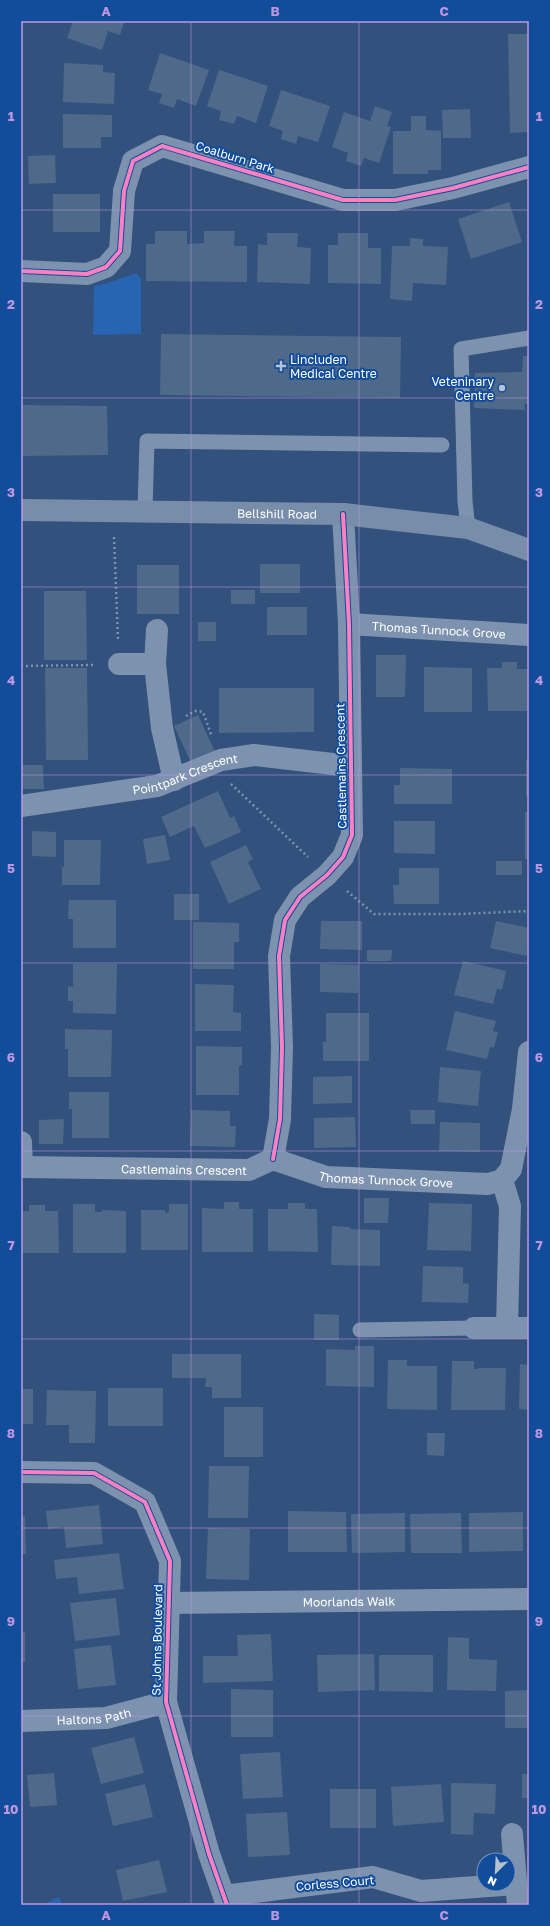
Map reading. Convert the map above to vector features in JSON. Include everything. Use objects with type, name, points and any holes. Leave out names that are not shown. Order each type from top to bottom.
[{"type":"main road","name":"Bellshill Road","points":[[21,510],[145,510],[343,514],[468,528],[529,550]]},
{"type":"street","name":"Coalburn Park","points":[[21,271],[88,274],[106,267],[120,251],[124,191],[133,161],[162,146],[343,200],[395,200],[453,188],[529,167]]},
{"type":"street","name":"Castlemains Crescent","points":[[22,1167],[249,1170],[274,1158],[280,1119],[282,1048],[279,956],[285,920],[300,897],[327,875],[343,857],[352,835],[349,624],[343,514]]},
{"type":"street","name":"Thomas Tunnock Grove","points":[[349,624],[529,635]]},
{"type":"street","points":[[157,630],[155,664],[162,728],[174,780]]},
{"type":"street","points":[[118,664],[155,664]]},
{"type":"street","name":"Pointpark Crescent","points":[[21,806],[157,786],[221,760],[254,755],[350,766]]},
{"type":"street","points":[[507,1327],[510,1206],[502,1180],[512,1169],[523,1109],[529,1052]]},
{"type":"street","points":[[21,1142],[22,1167]]},
{"type":"street","name":"Thomas Tunnock Grove","points":[[274,1158],[326,1177],[488,1184],[502,1180]]},
{"type":"street","points":[[474,1328],[529,1328]]},
{"type":"street","name":"St Johns Boulevard","points":[[21,1472],[94,1473],[145,1502],[170,1561],[166,1702],[209,1854],[225,1901]]},
{"type":"street","name":"Moorlands Walk","points":[[168,1603],[529,1600]]},
{"type":"street","name":"Haltons Path","points":[[21,1721],[106,1718],[166,1702]]},
{"type":"street","name":"Corless Court","points":[[225,1901],[373,1877],[421,1890],[518,1894],[512,1834]]},
{"type":"lane","points":[[468,528],[465,501],[461,349],[529,338]]},
{"type":"lane","points":[[145,510],[147,441],[442,445]]},
{"type":"lane","points":[[360,1330],[474,1328]]},
{"type":"path","points":[[21,666],[118,664],[113,511]]},
{"type":"path","points":[[162,728],[195,711],[203,712],[229,783],[258,812],[327,875],[374,914],[458,914],[529,911]]},
{"type":"shaded area","points":[[136,273],[141,279],[141,334],[93,335],[94,286],[108,283]]},
{"type":"shaded area","points":[[59,1897],[63,1905],[42,1905]]},
{"type":"building","points":[[73,21],[119,21],[124,23],[120,35],[108,31],[102,50],[67,38]]},
{"type":"building","points":[[508,34],[529,34],[529,132],[510,133]]},
{"type":"building","points":[[160,53],[209,70],[196,106],[177,99],[174,108],[159,103],[162,94],[148,90]]},
{"type":"building","points":[[64,63],[103,65],[103,72],[115,73],[114,104],[63,102]]},
{"type":"building","points":[[219,70],[268,86],[256,123],[237,116],[234,124],[219,120],[221,111],[207,106]]},
{"type":"building","points":[[281,90],[330,106],[318,142],[298,136],[296,144],[281,139],[283,131],[269,126]]},
{"type":"building","points":[[375,106],[392,112],[387,126],[391,127],[379,163],[364,158],[361,166],[346,161],[348,153],[332,147],[344,112],[370,121]]},
{"type":"building","points":[[470,109],[471,138],[443,138],[442,110]]},
{"type":"building","points":[[63,114],[112,115],[112,137],[101,137],[101,148],[63,148]]},
{"type":"building","points":[[411,116],[426,116],[426,130],[441,131],[441,170],[428,170],[428,174],[393,174],[393,131],[411,131]]},
{"type":"building","points":[[55,155],[56,183],[29,184],[28,156]]},
{"type":"building","points":[[53,194],[100,194],[100,232],[53,232]]},
{"type":"building","points":[[509,202],[522,242],[471,259],[458,219]]},
{"type":"building","points":[[155,231],[187,231],[187,244],[204,243],[204,231],[235,231],[234,246],[247,246],[247,282],[146,281],[146,244],[155,244]]},
{"type":"building","points":[[267,233],[298,233],[297,247],[311,248],[310,284],[257,282],[258,244],[267,245]]},
{"type":"building","points":[[338,233],[368,233],[368,248],[381,248],[381,284],[328,283],[328,245],[338,245]]},
{"type":"building","points":[[410,238],[423,239],[423,246],[448,247],[446,285],[413,283],[412,301],[390,299],[392,246],[410,246]]},
{"type":"building","name":"Lincluden Medical Centre","points":[[161,334],[401,337],[400,398],[160,395]]},
{"type":"building","name":"Veteninary Centre","points":[[523,356],[529,356],[529,404],[524,404],[525,410],[474,408],[475,373],[522,372]]},
{"type":"building","points":[[21,405],[107,406],[108,455],[21,456]]},
{"type":"building","points":[[260,564],[300,564],[300,593],[260,593]]},
{"type":"building","points":[[137,565],[179,565],[179,614],[137,614]]},
{"type":"building","points":[[231,590],[255,590],[255,604],[231,604]]},
{"type":"building","points":[[44,591],[86,591],[87,660],[44,660]]},
{"type":"building","points":[[267,607],[307,607],[307,635],[267,635]]},
{"type":"building","points":[[198,622],[216,622],[216,641],[198,641]]},
{"type":"building","points":[[376,655],[406,655],[405,697],[376,697]]},
{"type":"building","points":[[502,662],[517,662],[517,669],[529,669],[529,711],[488,711],[487,668],[502,668]]},
{"type":"building","points":[[424,667],[472,668],[472,712],[424,712]]},
{"type":"building","points":[[45,668],[87,668],[88,760],[46,760]]},
{"type":"building","points":[[219,688],[314,688],[314,732],[219,733]]},
{"type":"building","points":[[198,715],[218,758],[194,769],[174,726]]},
{"type":"building","points":[[526,760],[529,760],[529,796],[526,796]]},
{"type":"building","points":[[21,765],[43,765],[44,789],[21,789]]},
{"type":"building","points":[[400,768],[452,769],[452,804],[394,804],[394,785],[400,785]]},
{"type":"building","points":[[218,791],[230,818],[234,816],[241,832],[205,848],[194,826],[170,837],[161,817]]},
{"type":"building","points":[[525,812],[529,812],[529,859],[525,859]]},
{"type":"building","points":[[394,821],[435,821],[435,854],[394,853]]},
{"type":"building","points":[[32,831],[56,832],[56,857],[32,856]]},
{"type":"building","points":[[165,835],[170,860],[147,864],[143,839]]},
{"type":"building","points":[[64,840],[101,840],[100,885],[62,885]]},
{"type":"building","points":[[246,845],[253,859],[248,862],[261,889],[229,904],[210,862]]},
{"type":"building","points":[[496,861],[522,861],[522,875],[496,875]]},
{"type":"building","points":[[399,868],[439,868],[439,904],[394,904],[393,885],[399,885]]},
{"type":"building","points":[[174,894],[199,894],[199,920],[174,920]]},
{"type":"building","points":[[69,900],[116,900],[116,948],[73,948],[73,919],[68,919]]},
{"type":"building","points":[[321,921],[362,921],[362,950],[320,949]]},
{"type":"building","points":[[496,921],[529,928],[527,956],[490,948]]},
{"type":"building","points":[[193,922],[239,923],[239,942],[234,942],[234,969],[193,969]]},
{"type":"building","points":[[367,950],[392,950],[391,961],[367,961]]},
{"type":"building","points":[[463,961],[506,971],[502,990],[497,989],[493,1004],[454,995]]},
{"type":"building","points":[[73,964],[117,964],[116,1014],[73,1013],[73,1001],[68,1001],[68,986],[73,987]]},
{"type":"building","points":[[320,964],[359,965],[358,993],[320,992]]},
{"type":"building","points":[[195,984],[234,985],[233,1012],[241,1013],[241,1031],[195,1031]]},
{"type":"building","points":[[455,1011],[496,1021],[493,1031],[498,1032],[494,1048],[490,1047],[487,1059],[446,1050]]},
{"type":"building","points":[[326,1013],[369,1013],[369,1061],[323,1061],[323,1042],[326,1042]]},
{"type":"building","points":[[65,1029],[112,1030],[111,1077],[68,1077],[68,1049],[65,1049]]},
{"type":"building","points":[[196,1046],[242,1047],[242,1065],[239,1066],[239,1095],[196,1095]]},
{"type":"building","points":[[440,1067],[481,1071],[478,1106],[438,1102]]},
{"type":"building","points":[[352,1076],[352,1103],[313,1104],[313,1077]]},
{"type":"building","points":[[69,1092],[109,1092],[109,1138],[72,1138],[72,1109],[69,1109]]},
{"type":"building","points":[[191,1110],[230,1111],[230,1126],[236,1126],[235,1147],[190,1146]]},
{"type":"building","points":[[410,1110],[435,1110],[435,1124],[411,1124]]},
{"type":"building","points":[[355,1117],[356,1147],[314,1148],[314,1118]]},
{"type":"building","points":[[64,1119],[63,1144],[39,1144],[39,1120]]},
{"type":"building","points":[[440,1122],[480,1123],[480,1152],[439,1151]]},
{"type":"building","points":[[364,1198],[389,1198],[388,1223],[364,1223]]},
{"type":"building","points":[[224,1202],[239,1202],[239,1209],[253,1209],[253,1252],[202,1252],[202,1208],[224,1209]]},
{"type":"building","points":[[288,1203],[305,1203],[305,1209],[317,1209],[318,1252],[268,1251],[268,1209],[288,1209]]},
{"type":"building","points":[[429,1203],[472,1204],[471,1251],[427,1250]]},
{"type":"building","points":[[73,1204],[95,1204],[95,1212],[102,1212],[102,1210],[126,1211],[126,1253],[73,1253]]},
{"type":"building","points":[[169,1204],[188,1204],[188,1250],[141,1250],[141,1210],[165,1210],[165,1213],[169,1212]]},
{"type":"building","points":[[29,1205],[45,1205],[45,1211],[58,1211],[59,1253],[21,1253],[21,1211],[29,1211]]},
{"type":"building","points":[[332,1226],[350,1227],[350,1229],[380,1230],[380,1266],[331,1265]]},
{"type":"building","points":[[423,1266],[463,1267],[463,1283],[469,1284],[468,1303],[422,1302]]},
{"type":"building","points":[[314,1314],[339,1315],[339,1340],[314,1340]]},
{"type":"building","points":[[355,1346],[374,1346],[374,1387],[326,1386],[326,1349],[355,1350]]},
{"type":"building","points":[[172,1354],[241,1354],[241,1398],[212,1398],[212,1387],[205,1387],[206,1378],[172,1378]]},
{"type":"building","points":[[388,1360],[407,1360],[407,1366],[437,1366],[437,1410],[387,1409]]},
{"type":"building","points":[[452,1361],[474,1361],[474,1369],[506,1368],[505,1410],[451,1410]]},
{"type":"building","points":[[520,1364],[529,1365],[529,1410],[519,1409]]},
{"type":"building","points":[[108,1388],[163,1388],[163,1426],[108,1426]]},
{"type":"building","points":[[21,1389],[33,1389],[33,1424],[21,1424]]},
{"type":"building","points":[[47,1390],[96,1391],[95,1443],[69,1443],[69,1425],[46,1425]]},
{"type":"building","points":[[224,1407],[263,1407],[263,1457],[224,1457]]},
{"type":"building","points":[[427,1433],[445,1433],[444,1456],[427,1455]]},
{"type":"building","points":[[209,1466],[249,1466],[248,1518],[208,1518]]},
{"type":"building","points":[[99,1505],[103,1544],[66,1548],[64,1527],[48,1529],[46,1511]]},
{"type":"building","points":[[288,1511],[346,1512],[347,1552],[288,1552]]},
{"type":"building","points":[[523,1512],[523,1551],[469,1552],[469,1513]]},
{"type":"building","points":[[405,1513],[405,1552],[352,1553],[351,1514]]},
{"type":"building","points":[[461,1513],[462,1553],[411,1553],[410,1514]]},
{"type":"building","points":[[21,1516],[25,1516],[26,1554],[21,1554]]},
{"type":"building","points":[[208,1528],[250,1529],[249,1580],[206,1579]]},
{"type":"building","points":[[119,1553],[124,1589],[79,1594],[77,1577],[56,1579],[54,1560]]},
{"type":"building","points":[[116,1598],[120,1635],[75,1641],[70,1603]]},
{"type":"building","points":[[21,1632],[25,1632],[25,1662],[21,1662]]},
{"type":"building","points":[[271,1634],[273,1681],[203,1683],[203,1656],[238,1656],[237,1635]]},
{"type":"building","points":[[448,1637],[469,1638],[469,1659],[497,1660],[496,1691],[447,1690]]},
{"type":"building","points":[[111,1645],[116,1685],[78,1689],[74,1649]]},
{"type":"building","points":[[374,1654],[375,1690],[318,1692],[317,1655]]},
{"type":"building","points":[[379,1655],[433,1655],[433,1692],[379,1691]]},
{"type":"building","points":[[231,1689],[273,1690],[273,1737],[231,1737]]},
{"type":"building","points":[[529,1690],[529,1728],[505,1728],[505,1691]]},
{"type":"building","points":[[134,1737],[144,1773],[101,1784],[91,1748]]},
{"type":"building","points":[[280,1752],[283,1797],[243,1799],[240,1754]]},
{"type":"building","points":[[54,1773],[57,1805],[30,1807],[27,1775]]},
{"type":"building","points":[[522,1774],[529,1774],[529,1798],[522,1798]]},
{"type":"building","points":[[451,1783],[496,1784],[495,1814],[474,1813],[473,1835],[451,1834]]},
{"type":"building","points":[[145,1784],[153,1817],[113,1826],[105,1794]]},
{"type":"building","points":[[441,1784],[444,1822],[393,1826],[391,1787]]},
{"type":"building","points":[[330,1789],[376,1789],[376,1828],[330,1828]]},
{"type":"building","points":[[287,1812],[290,1855],[248,1857],[246,1814]]},
{"type":"building","points":[[159,1860],[167,1892],[123,1901],[116,1870]]},
{"type":"cycle path","points":[[21,271],[87,274],[106,267],[120,251],[124,191],[133,161],[162,146],[343,200],[395,200],[453,188],[529,167]]},
{"type":"cycle path","points":[[273,1159],[280,1119],[282,1047],[279,956],[285,920],[300,897],[327,875],[343,857],[352,835],[349,624],[343,514]]},
{"type":"cycle path","points":[[21,1472],[94,1473],[145,1502],[170,1561],[166,1702],[209,1854],[227,1905]]},
{"type":"place","name":"Lincluden Medical Centre","points":[[281,366]]},
{"type":"place","name":"Veteninary Centre","points":[[502,388]]}]
